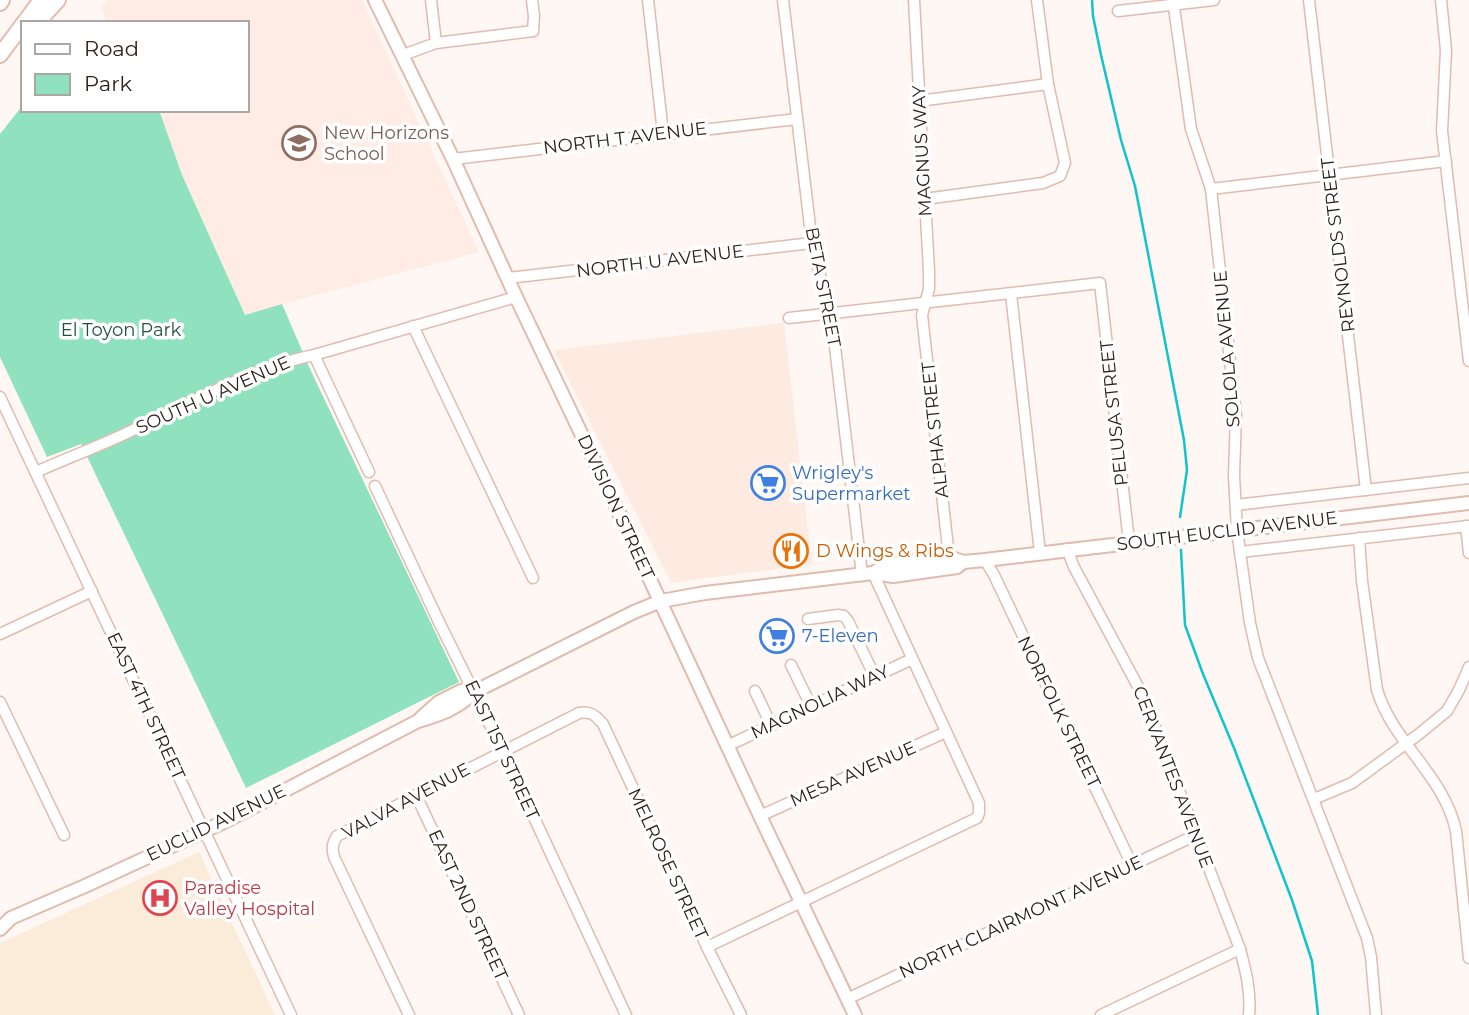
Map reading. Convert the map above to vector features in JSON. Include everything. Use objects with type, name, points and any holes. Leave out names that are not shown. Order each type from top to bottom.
[{"type":"highway","points":[[25,21],[41,0]]},
{"type":"highway","points":[[39,21],[58,0]]},
{"type":"highway","points":[[0,55],[21,27]]},
{"type":"highway","points":[[0,64],[21,40]]},
{"type":"main road","name":"DIVISION STREET","points":[[375,0],[453,159],[855,1015]]},
{"type":"main road","name":"SOUTH EUCLID AVENUE","points":[[867,574],[892,576],[957,567],[963,562],[1469,503]]},
{"type":"main road","points":[[867,574],[887,565],[949,557],[963,562]]},
{"type":"main road","name":"EUCLID AVENUE","points":[[0,929],[6,918],[85,886],[226,821],[418,721],[439,702],[461,691],[474,692],[634,612],[661,601],[739,588],[867,574]]},
{"type":"street","points":[[431,0],[436,43]]},
{"type":"street","points":[[403,55],[436,43],[533,31],[532,0]]},
{"type":"street","points":[[648,0],[663,133]]},
{"type":"street","name":"BETA STREET","points":[[783,0],[812,243],[831,313],[867,574],[912,659],[979,803],[977,818],[800,902]]},
{"type":"street","name":"MAGNUS WAY","points":[[914,0],[929,289],[926,302]]},
{"type":"street","points":[[925,199],[1043,183],[1060,176],[1065,163],[1048,84],[1037,0]]},
{"type":"street","points":[[1118,11],[1174,2],[1214,0]]},
{"type":"street","name":"REYNOLDS STREET","points":[[1309,0],[1366,489]]},
{"type":"street","points":[[1441,0],[1446,50],[1442,131],[1469,361]]},
{"type":"street","name":"SOLOLA AVENUE","points":[[1174,2],[1191,129],[1211,189],[1236,415],[1234,463],[1237,531],[1250,623],[1258,658],[1367,938],[1376,1015]]},
{"type":"street","points":[[919,101],[1048,84]]},
{"type":"street","name":"NORTH T AVENUE","points":[[453,159],[797,119]]},
{"type":"street","points":[[1211,189],[1446,161]]},
{"type":"street","name":"NORTH U AVENUE","points":[[508,278],[812,243]]},
{"type":"street","name":"PELUSA STREET","points":[[1011,294],[1100,283],[1129,542]]},
{"type":"street","points":[[789,318],[1011,294],[1040,553]]},
{"type":"street","name":"SOUTH U AVENUE","points":[[36,472],[91,450],[220,388],[289,360],[516,297]]},
{"type":"street","name":"ALPHA STREET","points":[[926,302],[922,315],[949,557]]},
{"type":"street","points":[[413,326],[533,578]]},
{"type":"street","points":[[314,355],[369,472]]},
{"type":"street","name":"EAST 4TH STREET","points":[[0,397],[290,1015]]},
{"type":"street","points":[[1236,505],[1469,478]]},
{"type":"street","name":"EAST 1ST STREET","points":[[375,486],[626,1015]]},
{"type":"street","points":[[1240,552],[1467,526],[1469,553]]},
{"type":"street","points":[[1359,538],[1377,690],[1391,723],[1444,796],[1452,814],[1469,958]]},
{"type":"street","name":"CERVANTES AVENUE","points":[[1067,549],[1142,694],[1240,949],[1249,982],[1249,1015]]},
{"type":"street","name":"NORFOLK STREET","points":[[985,560],[1132,865]]},
{"type":"street","points":[[0,634],[92,591]]},
{"type":"street","points":[[808,619],[844,616],[875,677]]},
{"type":"street","name":"MAGNOLIA WAY","points":[[727,746],[912,659]]},
{"type":"street","points":[[791,665],[811,706]]},
{"type":"street","points":[[1314,799],[1352,783],[1447,711],[1469,667]]},
{"type":"street","points":[[755,691],[771,725]]},
{"type":"street","points":[[0,702],[64,835]]},
{"type":"street","name":"VALVA AVENUE","points":[[409,1015],[334,857],[333,841],[337,836],[579,713],[594,714]]},
{"type":"street","name":"MELROSE STREET","points":[[594,714],[603,724],[741,1015]]},
{"type":"street","name":"MESA AVENUE","points":[[760,816],[946,733]]},
{"type":"street","name":"EAST 2ND STREET","points":[[416,795],[519,1015]]},
{"type":"street","name":"NORTH CLAIRMONT AVENUE","points":[[847,999],[1196,835]]},
{"type":"street","points":[[707,947],[800,902]]},
{"type":"street","points":[[1101,1015],[1240,949]]},
{"type":"shaded area","name":"New Horizons School","points":[[108,0],[362,0],[479,252],[245,315],[182,175],[160,112],[248,112],[248,21],[106,21],[101,7]]},
{"type":"shaded area","points":[[784,323],[812,564],[671,583],[554,350]]},
{"type":"shaded area","name":"Paradise Valley Hospital","points":[[199,852],[275,1015],[0,1015],[0,943]]},
{"type":"green space","name":"El Toyon Park","points":[[21,108],[21,112],[160,112],[182,175],[245,315],[282,304],[311,371],[459,682],[246,788],[81,444],[47,457],[0,357],[0,134]]},
{"type":"waterway","points":[[1092,0],[1101,55],[1135,186],[1184,440],[1187,470],[1180,517]]},
{"type":"waterway","points":[[1181,550],[1185,625],[1292,900],[1312,961],[1318,1015]]},
{"type":"place","name":"New Horizons School","points":[[299,143]]},
{"type":"place","name":"Wrigley's Supermarket","points":[[768,483]]},
{"type":"place","name":"D Wings & Ribs","points":[[791,551]]},
{"type":"place","name":"7-Eleven","points":[[777,636]]},
{"type":"place","name":"Paradise Valley Hospital","points":[[160,898]]}]
